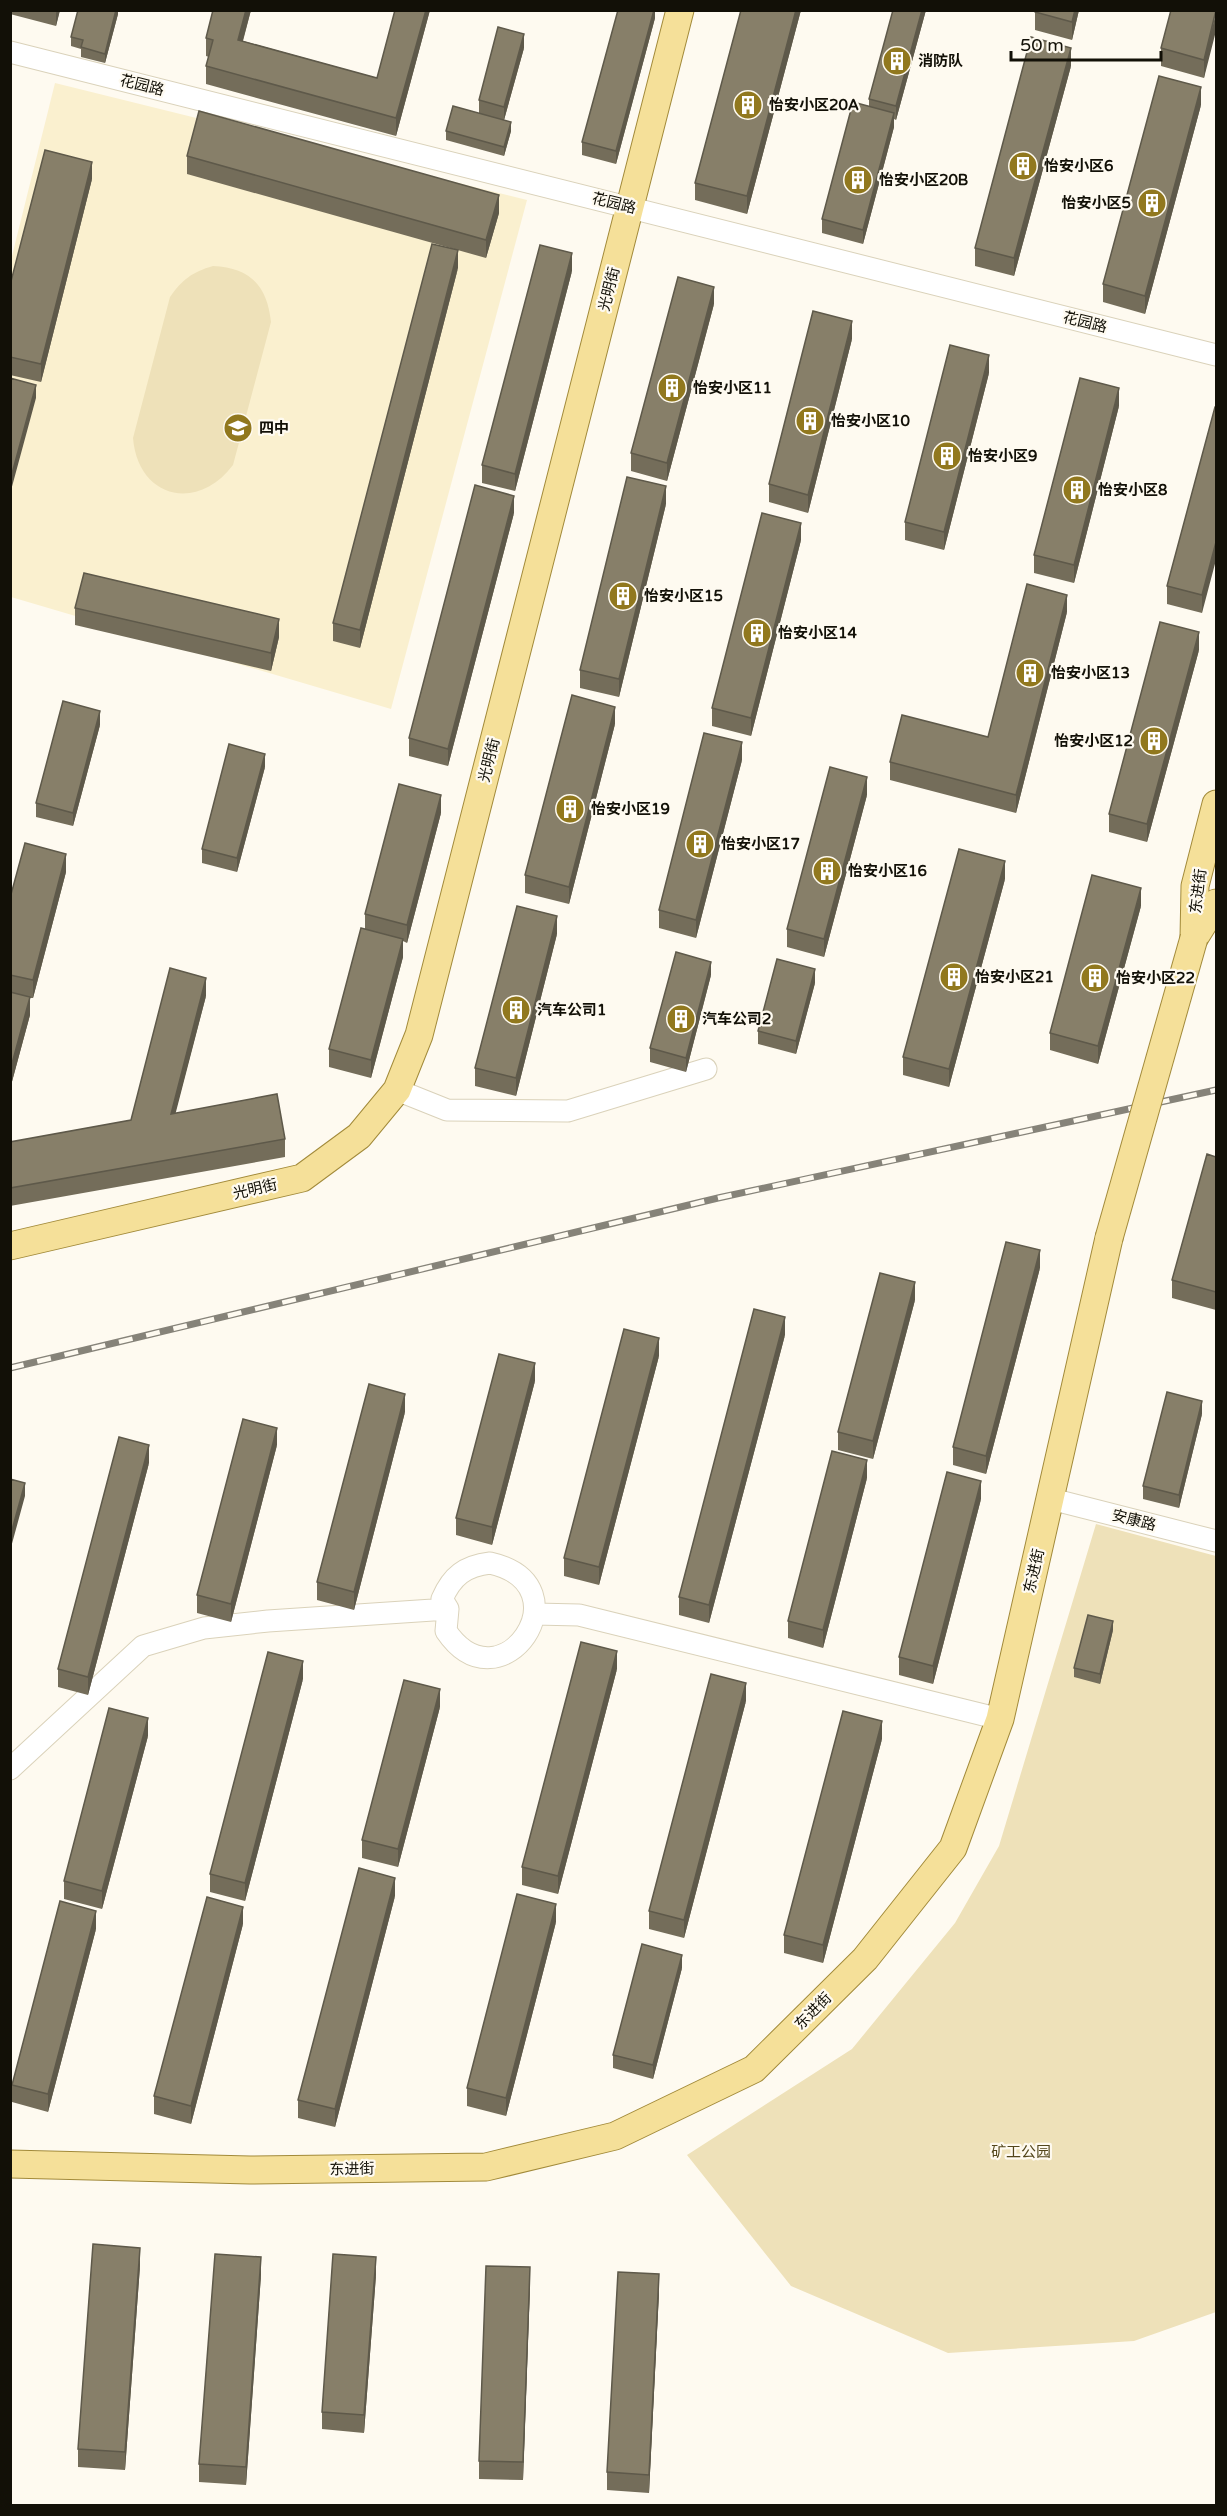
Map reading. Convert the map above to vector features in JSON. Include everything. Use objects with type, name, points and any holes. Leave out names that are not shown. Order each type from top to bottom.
[{"type":"main road","name":"光明街","points":[[10,1246],[302,1178],[358,1136],[398,1090],[422,1023],[680,10]]},
{"type":"main road","name":"东进街","points":[[10,2164],[250,2170],[486,2167],[615,2136],[754,2069],[865,1959],[953,1848],[1000,1719],[1109,1238],[1194,938],[1196,886],[1216,804]]},
{"type":"main road","name":"东进街","points":[[1194,938],[1216,903]]},
{"type":"street","name":"花园路","points":[[10,52],[1216,355]]},
{"type":"street","points":[[398,1090],[447,1110],[568,1111],[706,1069]]},
{"type":"street","name":"安康路","points":[[1051,1499],[1216,1541]]},
{"type":"street","points":[[490,1563],[506,1567],[519,1574],[534,1600],[535,1614],[531,1629],[523,1642],[512,1651],[498,1656],[483,1657],[468,1653],[454,1644],[446,1631],[448,1609],[442,1599],[454,1578],[474,1565],[490,1563]]},
{"type":"street","points":[[10,1769],[143,1646],[204,1628],[268,1621],[448,1609]]},
{"type":"street","points":[[535,1614],[579,1615],[1000,1719]]},
{"type":"shaded area","name":"四中","points":[[55,83],[527,200],[391,709],[11,597],[11,260]]},
{"type":"green space","points":[[213,266],[237,270],[254,281],[265,298],[271,322],[233,465],[219,480],[203,489],[187,493],[171,492],[157,486],[146,474],[137,458],[133,438],[170,297],[188,277]]},
{"type":"green space","name":"矿工公园","points":[[1096,1524],[1216,1556],[1216,2312],[1134,2341],[948,2353],[791,2286],[687,2155],[852,2049],[955,1923],[999,1846]]},
{"type":"building","points":[[78,10],[116,10],[105,54],[81,47],[83,40],[71,37]]},
{"type":"building","points":[[213,10],[246,10],[238,40],[377,78],[395,10],[426,10],[396,118],[206,66],[213,40],[206,38]]},
{"type":"building","points":[[618,10],[654,10],[616,151],[582,142]]},
{"type":"building","name":"怡安小区20A","points":[[741,10],[796,10],[747,196],[695,183]]},
{"type":"building","name":"消防队","points":[[893,10],[922,10],[896,106],[869,99]]},
{"type":"building","points":[[1035,10],[1075,10],[1072,22],[1035,12]]},
{"type":"building","points":[[1171,10],[1216,10],[1204,60],[1161,48]]},
{"type":"building","points":[[498,27],[524,34],[504,107],[479,100]]},
{"type":"building","name":"怡安小区6","points":[[1031,37],[1071,48],[1014,258],[975,248]]},
{"type":"building","name":"怡安小区5","points":[[1159,76],[1201,87],[1145,296],[1103,284]]},
{"type":"building","name":"怡安小区20B","points":[[853,102],[894,113],[863,230],[822,219]]},
{"type":"building","points":[[453,106],[511,122],[504,147],[446,131]]},
{"type":"building","points":[[199,111],[499,195],[486,240],[187,156]]},
{"type":"building","points":[[45,150],[92,162],[41,364],[10,357],[10,285]]},
{"type":"building","points":[[432,244],[458,250],[360,630],[333,623]]},
{"type":"building","points":[[540,245],[572,253],[515,474],[482,465]]},
{"type":"building","name":"怡安小区11","points":[[678,277],[714,287],[667,463],[631,453]]},
{"type":"building","name":"怡安小区10","points":[[813,311],[852,321],[808,495],[769,484]]},
{"type":"building","name":"怡安小区9","points":[[950,345],[989,355],[944,532],[905,522]]},
{"type":"building","points":[[10,378],[36,385],[10,481]]},
{"type":"building","name":"怡安小区8","points":[[1080,378],[1119,388],[1074,565],[1034,555]]},
{"type":"building","points":[[1215,407],[1216,542],[1202,595],[1167,586]]},
{"type":"building","name":"怡安小区15","points":[[627,477],[666,486],[619,679],[580,670]]},
{"type":"building","points":[[475,485],[514,496],[448,749],[409,738]]},
{"type":"building","name":"怡安小区14","points":[[762,513],[801,523],[751,718],[712,708]]},
{"type":"building","points":[[84,573],[279,619],[271,653],[75,608]]},
{"type":"building","name":"怡安小区13","points":[[1027,584],[1067,595],[1016,795],[890,762],[902,715],[988,737]]},
{"type":"building","name":"怡安小区12","points":[[1160,622],[1199,632],[1147,824],[1109,814]]},
{"type":"building","name":"怡安小区19","points":[[572,695],[615,707],[569,887],[525,875]]},
{"type":"building","points":[[63,701],[100,711],[73,813],[36,803]]},
{"type":"building","name":"怡安小区17","points":[[704,733],[742,742],[696,920],[659,910]]},
{"type":"building","points":[[229,744],[265,754],[237,858],[202,849]]},
{"type":"building","name":"怡安小区16","points":[[830,767],[867,777],[824,939],[787,929]]},
{"type":"building","points":[[399,784],[441,795],[407,925],[365,914]]},
{"type":"building","points":[[25,843],[66,854],[33,980],[10,975],[10,898]]},
{"type":"building","name":"怡安小区21","points":[[959,849],[1005,861],[949,1069],[903,1057]]},
{"type":"building","name":"怡安小区22","points":[[1092,875],[1141,888],[1098,1046],[1050,1033]]},
{"type":"building","name":"汽车公司1","points":[[517,906],[557,916],[516,1078],[475,1068]]},
{"type":"building","points":[[361,928],[403,939],[371,1060],[329,1049]]},
{"type":"building","name":"汽车公司2","points":[[676,952],[711,962],[686,1058],[650,1048]]},
{"type":"building","points":[[777,959],[815,969],[796,1041],[758,1031]]},
{"type":"building","points":[[170,968],[206,978],[171,1114],[277,1094],[285,1139],[10,1188],[10,1142],[131,1120]]},
{"type":"building","points":[[10,992],[30,997],[10,1071]]},
{"type":"building","points":[[1207,1154],[1216,1157],[1216,1292],[1172,1280]]},
{"type":"building","points":[[1006,1242],[1040,1250],[986,1456],[953,1447]]},
{"type":"building","points":[[880,1273],[915,1282],[873,1441],[838,1432]]},
{"type":"building","points":[[754,1309],[785,1317],[709,1605],[679,1597]]},
{"type":"building","points":[[624,1329],[659,1338],[599,1567],[564,1558]]},
{"type":"building","points":[[499,1354],[535,1363],[492,1527],[456,1518]]},
{"type":"building","points":[[369,1384],[405,1394],[354,1592],[317,1582]]},
{"type":"building","points":[[1167,1392],[1202,1401],[1179,1495],[1143,1486]]},
{"type":"building","points":[[243,1419],[277,1428],[231,1604],[197,1595]]},
{"type":"building","points":[[119,1437],[149,1445],[88,1677],[58,1669]]},
{"type":"building","points":[[832,1451],[867,1460],[823,1630],[788,1621]]},
{"type":"building","points":[[947,1472],[981,1481],[933,1666],[899,1657]]},
{"type":"building","points":[[10,1479],[25,1483],[10,1537]]},
{"type":"building","points":[[1088,1615],[1113,1621],[1100,1674],[1074,1668]]},
{"type":"building","points":[[581,1642],[617,1651],[558,1876],[522,1867]]},
{"type":"building","points":[[268,1652],[303,1661],[245,1883],[210,1874]]},
{"type":"building","points":[[711,1674],[746,1683],[684,1920],[649,1911]]},
{"type":"building","points":[[404,1680],[440,1689],[398,1849],[362,1840]]},
{"type":"building","points":[[109,1708],[148,1718],[102,1891],[64,1881]]},
{"type":"building","points":[[843,1711],[882,1721],[823,1945],[784,1935]]},
{"type":"building","points":[[359,1868],[395,1878],[335,2109],[298,2100]]},
{"type":"building","points":[[517,1894],[556,1904],[506,2098],[467,2088]]},
{"type":"building","points":[[207,1897],[243,1907],[191,2106],[154,2096]]},
{"type":"building","points":[[60,1901],[96,1911],[48,2094],[12,2085]]},
{"type":"building","points":[[642,1944],[682,1955],[653,2065],[613,2055]]},
{"type":"building","points":[[93,2244],[140,2248],[125,2452],[78,2449]]},
{"type":"building","points":[[215,2254],[261,2257],[246,2467],[199,2464]]},
{"type":"building","points":[[333,2254],[376,2257],[364,2415],[322,2412]]},
{"type":"building","points":[[486,2266],[530,2267],[523,2462],[479,2461]]},
{"type":"building","points":[[618,2272],[659,2274],[649,2475],[607,2472]]},
{"type":"railway","points":[[10,1368],[718,1198],[1216,1090]]},
{"type":"place","name":"消防队","points":[[897,61]]},
{"type":"place","name":"怡安小区20A","points":[[748,105]]},
{"type":"place","name":"怡安小区6","points":[[1023,166]]},
{"type":"place","name":"怡安小区20B","points":[[858,180]]},
{"type":"place","name":"怡安小区5","points":[[1152,203]]},
{"type":"place","name":"怡安小区11","points":[[672,388]]},
{"type":"place","name":"怡安小区10","points":[[810,421]]},
{"type":"place","name":"四中","points":[[238,428]]},
{"type":"place","name":"怡安小区9","points":[[947,456]]},
{"type":"place","name":"怡安小区8","points":[[1077,490]]},
{"type":"place","name":"怡安小区15","points":[[623,596]]},
{"type":"place","name":"怡安小区14","points":[[757,633]]},
{"type":"place","name":"怡安小区13","points":[[1030,673]]},
{"type":"place","name":"怡安小区12","points":[[1154,741]]},
{"type":"place","name":"怡安小区19","points":[[570,809]]},
{"type":"place","name":"怡安小区17","points":[[700,844]]},
{"type":"place","name":"怡安小区16","points":[[827,871]]},
{"type":"place","name":"怡安小区21","points":[[954,977]]},
{"type":"place","name":"怡安小区22","points":[[1095,978]]},
{"type":"place","name":"汽车公司1","points":[[516,1010]]},
{"type":"place","name":"汽车公司2","points":[[681,1019]]}]
